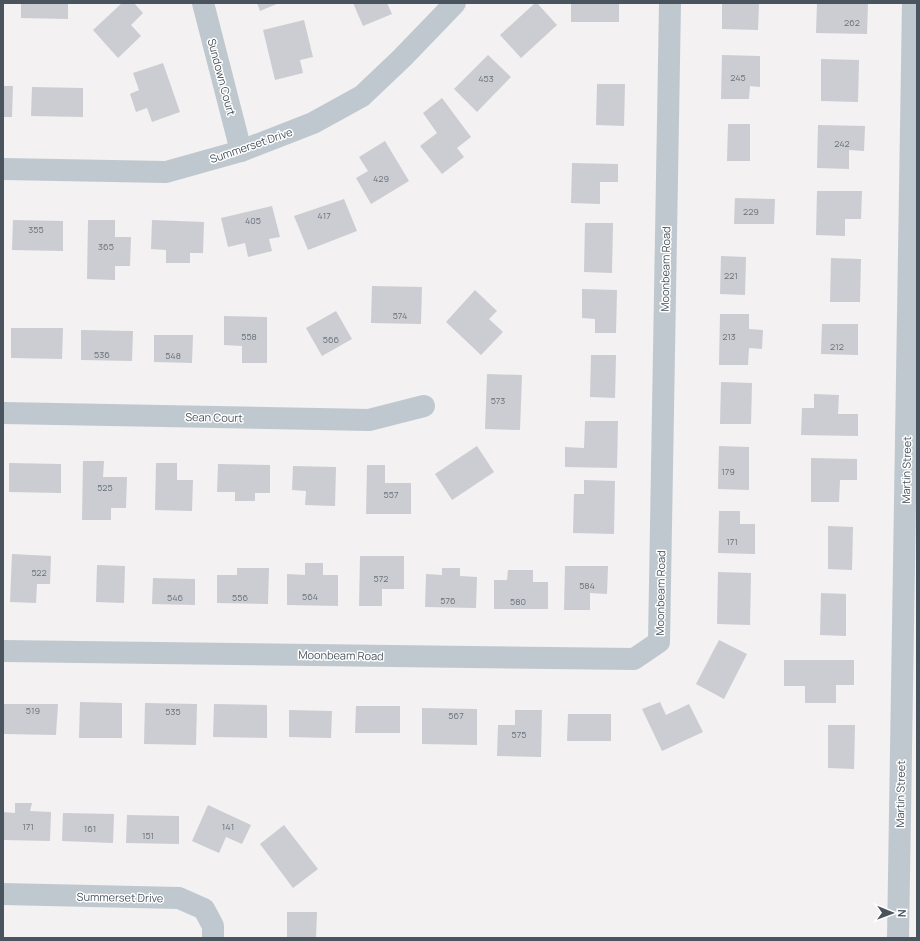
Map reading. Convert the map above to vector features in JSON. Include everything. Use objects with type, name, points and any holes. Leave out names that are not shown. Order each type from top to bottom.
[{"type":"street","name":"Sundown Court","points":[[203,3],[241,151]]},
{"type":"street","name":"Summerset Drive","points":[[3,169],[166,172],[241,151],[313,123],[362,96],[402,58],[455,3]]},
{"type":"street","name":"Moonbeam Road","points":[[3,651],[634,659],[659,642],[670,3]]},
{"type":"street","name":"Martin Street","points":[[898,938],[913,3]]},
{"type":"street","name":"Sean Court","points":[[3,413],[369,420],[424,406]]},
{"type":"street","name":"Summerset Drive","points":[[3,894],[179,898],[204,909],[213,926],[213,938]]},
{"type":"building","points":[[21,3],[68,3],[68,19],[21,18]]},
{"type":"building","points":[[122,3],[134,3],[143,13],[131,25],[141,36],[118,58],[93,30]]},
{"type":"building","points":[[257,3],[279,3],[260,11]]},
{"type":"building","points":[[353,3],[387,3],[392,14],[363,26]]},
{"type":"building","points":[[535,3],[537,3],[557,25],[521,58],[500,35]]},
{"type":"building","points":[[571,3],[619,3],[619,22],[571,22]]},
{"type":"building","points":[[722,3],[759,3],[758,30],[722,29]]},
{"type":"building","points":[[817,3],[868,3],[867,34],[816,33]]},
{"type":"building","points":[[304,20],[313,57],[300,60],[303,73],[275,80],[263,30]]},
{"type":"building","points":[[488,55],[511,77],[477,112],[454,89]]},
{"type":"building","points":[[722,55],[760,56],[760,87],[750,86],[749,99],[721,99]]},
{"type":"building","points":[[821,59],[859,60],[858,102],[821,101]]},
{"type":"building","points":[[163,63],[180,112],[152,122],[147,108],[136,112],[130,94],[139,90],[133,73]]},
{"type":"building","points":[[597,84],[625,84],[624,126],[596,125]]},
{"type":"building","points":[[3,86],[13,86],[12,117],[3,117]]},
{"type":"building","points":[[32,87],[83,88],[83,117],[31,116]]},
{"type":"building","points":[[442,98],[471,137],[457,148],[464,157],[442,174],[420,146],[437,133],[423,113]]},
{"type":"building","points":[[728,124],[750,124],[750,161],[727,161]]},
{"type":"building","points":[[818,125],[865,126],[864,151],[849,150],[849,169],[817,168]]},
{"type":"building","points":[[385,141],[409,181],[371,204],[356,178],[368,171],[359,157]]},
{"type":"building","points":[[572,163],[618,164],[618,182],[600,182],[600,204],[571,203]]},
{"type":"building","points":[[817,191],[862,191],[861,219],[845,219],[845,236],[816,235]]},
{"type":"building","points":[[735,198],[775,199],[774,224],[734,224]]},
{"type":"building","points":[[344,199],[357,231],[308,250],[294,216]]},
{"type":"building","points":[[272,206],[280,237],[269,239],[272,251],[248,257],[245,243],[228,247],[221,218]]},
{"type":"building","points":[[13,220],[63,221],[63,251],[12,250]]},
{"type":"building","points":[[88,220],[115,220],[115,237],[131,237],[130,266],[115,266],[115,280],[87,279]]},
{"type":"building","points":[[152,220],[204,222],[203,253],[190,253],[190,263],[166,263],[166,250],[151,249]]},
{"type":"building","points":[[585,223],[613,223],[612,273],[584,272]]},
{"type":"building","points":[[721,256],[746,257],[745,295],[720,294]]},
{"type":"building","points":[[831,258],[861,259],[860,302],[830,302]]},
{"type":"building","points":[[372,286],[422,287],[421,324],[371,323]]},
{"type":"building","points":[[582,289],[617,290],[616,333],[595,333],[595,319],[582,318]]},
{"type":"building","points":[[475,290],[497,311],[489,319],[503,332],[481,355],[446,322]]},
{"type":"building","points":[[336,311],[352,339],[322,356],[306,328]]},
{"type":"building","points":[[720,314],[749,314],[749,329],[763,330],[762,349],[749,348],[748,365],[719,365]]},
{"type":"building","points":[[224,316],[267,317],[267,363],[242,363],[242,346],[224,345]]},
{"type":"building","points":[[822,324],[858,324],[858,355],[821,354]]},
{"type":"building","points":[[11,328],[63,328],[62,359],[11,358]]},
{"type":"building","points":[[81,330],[133,331],[132,361],[81,360]]},
{"type":"building","points":[[154,335],[193,335],[192,363],[154,362]]},
{"type":"building","points":[[591,355],[616,355],[615,398],[590,397]]},
{"type":"building","points":[[487,374],[522,375],[520,430],[485,429]]},
{"type":"building","points":[[721,382],[752,383],[751,424],[720,424]]},
{"type":"building","points":[[814,394],[839,395],[838,414],[858,414],[858,436],[801,435],[802,408],[814,408]]},
{"type":"building","points":[[585,421],[618,421],[617,468],[565,467],[565,447],[584,448]]},
{"type":"building","points":[[477,446],[494,472],[452,500],[435,474]]},
{"type":"building","points":[[719,446],[749,447],[749,490],[718,489]]},
{"type":"building","points":[[811,458],[857,459],[857,480],[840,480],[839,502],[811,502]]},
{"type":"building","points":[[83,461],[104,461],[103,477],[127,477],[126,508],[111,508],[111,520],[82,520]]},
{"type":"building","points":[[9,463],[61,464],[61,493],[9,492]]},
{"type":"building","points":[[156,463],[177,463],[177,480],[193,480],[192,511],[155,510]]},
{"type":"building","points":[[218,464],[270,465],[270,493],[255,493],[255,501],[235,501],[235,492],[217,492]]},
{"type":"building","points":[[367,465],[385,465],[385,483],[411,483],[411,514],[366,514]]},
{"type":"building","points":[[293,466],[336,467],[335,506],[305,505],[306,491],[292,490]]},
{"type":"building","points":[[584,480],[615,481],[614,534],[573,533],[574,494],[584,494]]},
{"type":"building","points":[[719,511],[740,511],[740,524],[755,524],[755,554],[718,553]]},
{"type":"building","points":[[828,526],[853,527],[852,570],[828,569]]},
{"type":"building","points":[[12,554],[51,556],[50,584],[37,584],[36,603],[10,602]]},
{"type":"building","points":[[360,556],[404,556],[404,589],[382,589],[382,606],[359,606]]},
{"type":"building","points":[[305,563],[323,563],[323,575],[338,575],[338,606],[287,605],[287,574],[305,575]]},
{"type":"building","points":[[97,565],[125,566],[124,603],[96,602]]},
{"type":"building","points":[[565,566],[608,566],[607,594],[590,593],[590,610],[564,610]]},
{"type":"building","points":[[237,568],[269,568],[268,604],[217,603],[217,575],[237,575]]},
{"type":"building","points":[[442,568],[460,568],[460,576],[477,577],[476,608],[425,607],[426,574],[442,575]]},
{"type":"building","points":[[508,570],[533,570],[533,582],[548,582],[548,609],[494,609],[494,580],[507,580]]},
{"type":"building","points":[[718,572],[751,573],[750,625],[717,624]]},
{"type":"building","points":[[153,578],[195,579],[195,605],[152,604]]},
{"type":"building","points":[[821,593],[846,594],[846,636],[820,635]]},
{"type":"building","points":[[719,640],[747,654],[724,699],[696,684]]},
{"type":"building","points":[[784,660],[854,660],[854,685],[836,685],[836,703],[805,703],[805,686],[784,686]]},
{"type":"building","points":[[80,702],[122,703],[122,738],[79,738]]},
{"type":"building","points":[[660,702],[666,715],[689,704],[703,732],[662,751],[642,709]]},
{"type":"building","points":[[145,703],[197,704],[196,745],[144,744]]},
{"type":"building","points":[[4,704],[58,704],[56,735],[3,734]]},
{"type":"building","points":[[214,704],[267,705],[267,738],[213,737]]},
{"type":"building","points":[[356,706],[400,706],[400,733],[355,733]]},
{"type":"building","points":[[422,708],[477,709],[477,745],[422,744]]},
{"type":"building","points":[[289,710],[332,711],[331,738],[289,737]]},
{"type":"building","points":[[515,710],[542,710],[541,757],[497,756],[498,725],[515,725]]},
{"type":"building","points":[[568,714],[611,714],[611,741],[567,741]]},
{"type":"building","points":[[828,725],[855,725],[854,769],[828,768]]},
{"type":"building","points":[[15,803],[32,803],[30,811],[51,812],[50,841],[3,840],[3,812],[15,813]]},
{"type":"building","points":[[208,805],[251,825],[242,844],[226,837],[219,853],[192,841]]},
{"type":"building","points":[[63,813],[114,814],[113,843],[62,841]]},
{"type":"building","points":[[127,815],[179,816],[179,844],[126,843]]},
{"type":"building","points":[[284,825],[318,869],[293,888],[260,844]]},
{"type":"building","points":[[287,912],[317,912],[316,938],[287,938]]}]
